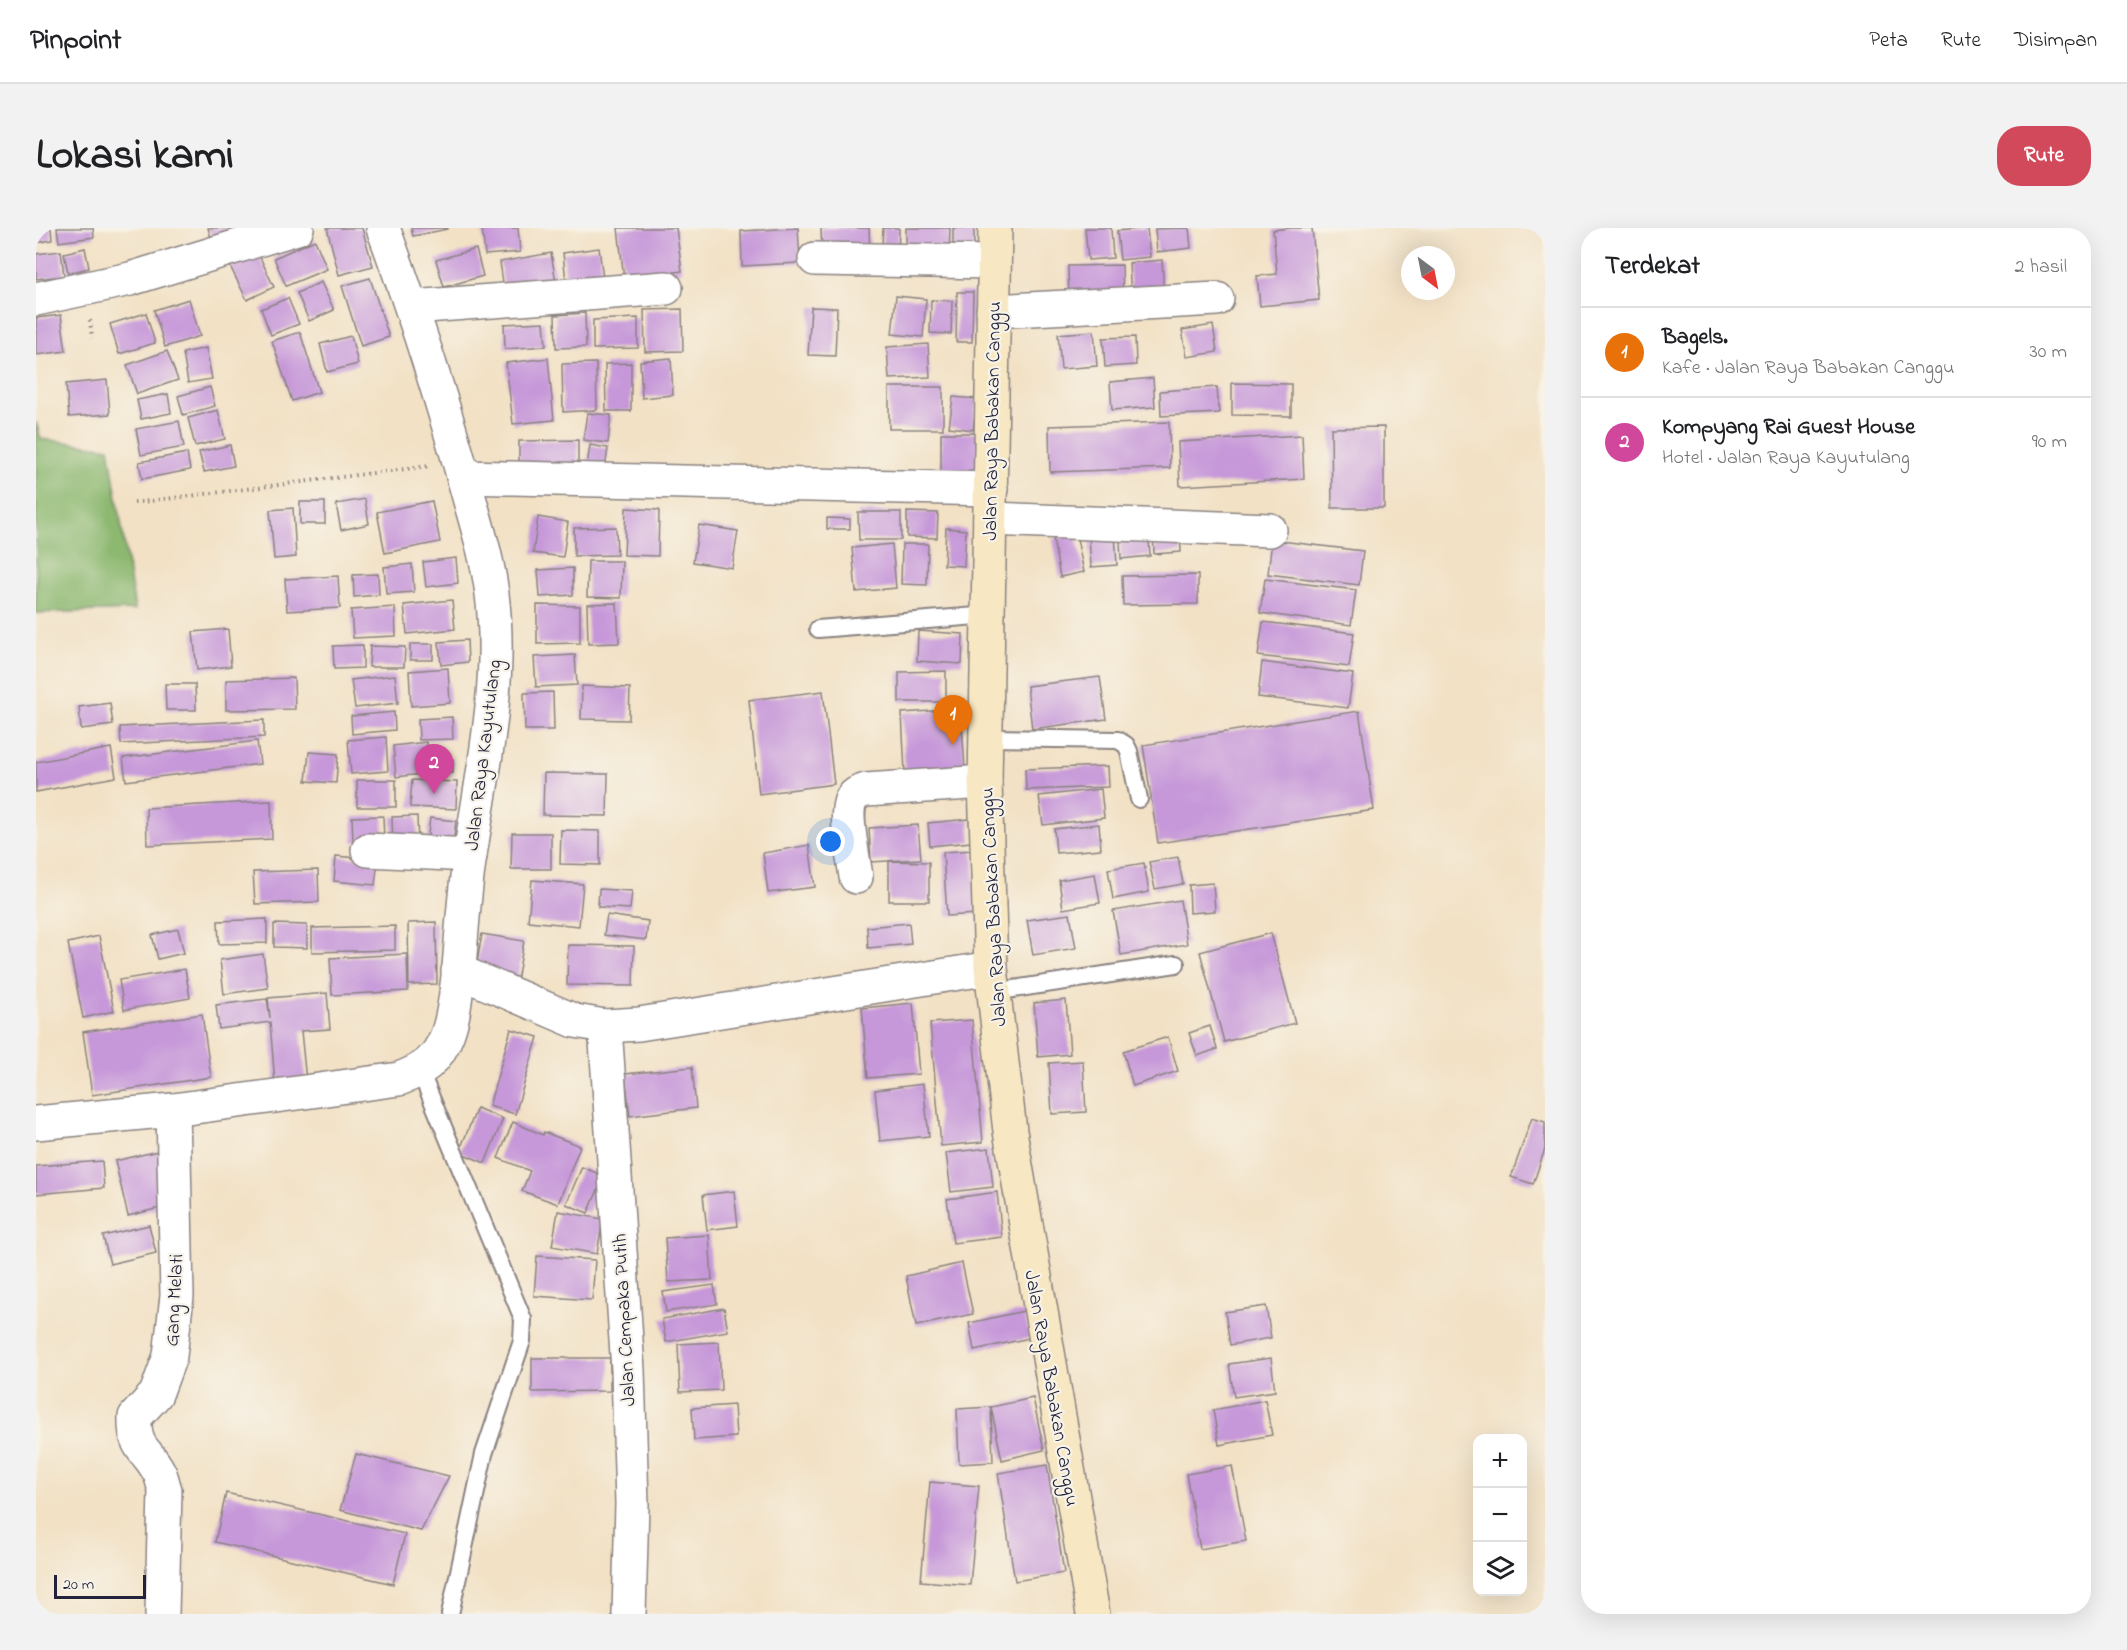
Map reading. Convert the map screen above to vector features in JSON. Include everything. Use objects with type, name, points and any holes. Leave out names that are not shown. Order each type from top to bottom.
[{"type":"street","points":[[36,299],[130,279],[297,228]]},
{"type":"street","name":"Jalan Raya Kayutulang","points":[[383,228],[412,307],[484,549],[490,583],[495,656],[487,741],[470,855],[454,1010],[437,1056],[420,1071]]},
{"type":"street","name":"Jalan Raya Babakan Canggu","points":[[995,228],[985,782],[992,980],[1010,1131],[1093,1614]]},
{"type":"street","points":[[815,260],[993,262]]},
{"type":"street","points":[[412,307],[666,288]]},
{"type":"street","points":[[993,311],[1217,299]]},
{"type":"street","points":[[461,470],[991,504],[1270,530]]},
{"type":"street","points":[[856,877],[848,811],[851,798],[856,793],[866,790],[985,782]]},
{"type":"street","points":[[368,850],[470,855]]},
{"type":"street","points":[[458,971],[575,1021],[605,1026],[639,1024],[992,980]]},
{"type":"street","name":"Jalan Cempaka Putih","points":[[605,1026],[627,1370],[632,1504],[629,1614]]},
{"type":"street","points":[[36,1123],[173,1110],[399,1079],[420,1071]]},
{"type":"street","name":"Gang Melati","points":[[162,1614],[165,1490],[160,1472],[142,1451],[134,1434],[135,1417],[156,1394],[170,1356],[177,1296],[173,1110]]},
{"type":"lane","points":[[818,628],[989,615]]},
{"type":"lane","points":[[987,738],[1119,740],[1129,751],[1139,800]]},
{"type":"lane","points":[[992,980],[1176,964]]},
{"type":"lane","points":[[420,1071],[523,1319],[522,1341],[484,1454],[450,1614]]},
{"type":"path","points":[[134,503],[461,470]]},
{"type":"green space","points":[[36,422],[41,439],[109,448],[135,610],[36,613]]},
{"type":"building","points":[[36,228],[51,228],[52,240],[36,243]]},
{"type":"building","points":[[57,228],[93,228],[94,237],[59,242]]},
{"type":"building","points":[[208,228],[247,228],[212,241]]},
{"type":"building","points":[[327,228],[362,228],[373,266],[339,275]]},
{"type":"building","points":[[411,228],[448,228],[448,229],[413,236]]},
{"type":"building","points":[[482,228],[518,228],[520,252],[485,255]]},
{"type":"building","points":[[618,228],[676,228],[682,271],[624,279]]},
{"type":"building","points":[[798,228],[800,263],[742,266],[741,231]]},
{"type":"building","points":[[821,228],[869,228],[870,253],[822,255]]},
{"type":"building","points":[[883,228],[899,228],[898,259],[881,259]]},
{"type":"building","points":[[906,228],[950,228],[949,258],[906,258]]},
{"type":"building","points":[[953,228],[974,228],[974,260],[953,260]]},
{"type":"building","points":[[1085,228],[1111,228],[1113,258],[1088,260]]},
{"type":"building","points":[[1147,228],[1150,257],[1120,260],[1117,231]]},
{"type":"building","points":[[1189,228],[1191,248],[1157,252],[1155,229]]},
{"type":"building","points":[[1312,228],[1319,300],[1260,306],[1257,276],[1277,274],[1273,230]]},
{"type":"building","points":[[315,240],[327,269],[286,286],[274,258]]},
{"type":"building","points":[[85,248],[89,268],[68,273],[64,253]]},
{"type":"building","points":[[599,248],[604,286],[567,291],[563,253]]},
{"type":"building","points":[[476,249],[483,276],[444,287],[436,260]]},
{"type":"building","points":[[61,251],[64,276],[36,279],[36,254]]},
{"type":"building","points":[[258,253],[274,287],[247,300],[230,266]]},
{"type":"building","points":[[551,253],[557,288],[505,297],[500,262]]},
{"type":"building","points":[[1162,260],[1164,297],[1131,299],[1129,263]]},
{"type":"building","points":[[1122,265],[1123,301],[1069,303],[1068,266]]},
{"type":"building","points":[[370,278],[389,337],[361,346],[342,286]]},
{"type":"building","points":[[321,282],[334,310],[309,321],[297,293]]},
{"type":"building","points":[[957,292],[973,292],[972,342],[956,342]]},
{"type":"building","points":[[896,296],[926,299],[923,337],[892,334]]},
{"type":"building","points":[[288,298],[299,324],[271,335],[261,309]]},
{"type":"building","points":[[189,299],[200,336],[165,347],[154,310]]},
{"type":"building","points":[[931,300],[952,301],[951,334],[930,333]]},
{"type":"building","points":[[811,307],[837,308],[835,356],[808,355]]},
{"type":"building","points":[[682,309],[683,351],[645,352],[644,310]]},
{"type":"building","points":[[146,313],[155,343],[119,354],[110,324]]},
{"type":"building","points":[[585,313],[586,347],[556,348],[555,315]]},
{"type":"building","points":[[61,315],[66,351],[36,355],[36,318]]},
{"type":"building","points":[[638,318],[638,348],[593,349],[593,320]]},
{"type":"building","points":[[544,322],[546,346],[505,349],[504,324]]},
{"type":"building","points":[[1213,325],[1217,352],[1187,357],[1182,330]]},
{"type":"building","points":[[1094,331],[1097,366],[1061,369],[1058,334]]},
{"type":"building","points":[[300,332],[319,392],[292,401],[272,341]]},
{"type":"building","points":[[351,336],[358,364],[327,372],[320,344]]},
{"type":"building","points":[[1135,337],[1136,365],[1105,367],[1103,338]]},
{"type":"building","points":[[928,344],[930,377],[889,379],[887,347]]},
{"type":"building","points":[[206,348],[212,379],[188,383],[183,353]]},
{"type":"building","points":[[167,351],[178,380],[137,394],[127,365]]},
{"type":"building","points":[[548,358],[554,420],[513,424],[506,363]]},
{"type":"building","points":[[671,358],[673,395],[642,398],[640,361]]},
{"type":"building","points":[[596,363],[597,410],[563,412],[562,364]]},
{"type":"building","points":[[631,363],[631,411],[606,411],[605,364]]},
{"type":"building","points":[[1153,378],[1155,407],[1112,410],[1110,382]]},
{"type":"building","points":[[107,380],[110,414],[69,417],[66,384]]},
{"type":"building","points":[[1232,383],[1291,384],[1291,416],[1232,415]]},
{"type":"building","points":[[210,387],[215,406],[183,415],[178,396]]},
{"type":"building","points":[[889,387],[943,387],[943,429],[889,429]]},
{"type":"building","points":[[1217,387],[1219,413],[1161,416],[1160,391]]},
{"type":"building","points":[[168,394],[171,413],[141,419],[137,400]]},
{"type":"building","points":[[953,397],[977,399],[973,430],[949,427]]},
{"type":"building","points":[[218,410],[225,439],[195,446],[188,418]]},
{"type":"building","points":[[587,413],[611,415],[608,443],[583,440]]},
{"type":"building","points":[[179,421],[184,447],[141,455],[136,429]]},
{"type":"building","points":[[1169,422],[1170,468],[1050,472],[1049,426]]},
{"type":"building","points":[[1384,427],[1384,508],[1332,508],[1331,428]]},
{"type":"building","points":[[941,433],[978,433],[978,479],[941,479]]},
{"type":"building","points":[[1302,435],[1304,479],[1180,486],[1178,442]]},
{"type":"building","points":[[578,440],[578,475],[519,475],[519,441]]},
{"type":"building","points":[[230,445],[234,466],[204,472],[199,452]]},
{"type":"building","points":[[590,445],[608,448],[604,475],[586,473]]},
{"type":"building","points":[[187,453],[190,470],[142,479],[139,462]]},
{"type":"building","points":[[365,499],[369,524],[341,530],[336,504]]},
{"type":"building","points":[[432,501],[440,542],[385,553],[377,512]]},
{"type":"building","points":[[300,502],[325,502],[325,524],[300,524]]},
{"type":"building","points":[[293,508],[296,557],[274,559],[270,510]]},
{"type":"building","points":[[626,508],[659,510],[658,556],[624,555]]},
{"type":"building","points":[[858,512],[901,512],[901,540],[859,540]]},
{"type":"building","points":[[907,512],[938,513],[937,538],[907,537]]},
{"type":"building","points":[[538,517],[568,522],[563,557],[533,553]]},
{"type":"building","points":[[827,518],[850,519],[850,529],[827,529]]},
{"type":"building","points":[[699,525],[738,531],[732,568],[693,562]]},
{"type":"building","points":[[616,527],[617,555],[574,556],[574,528]]},
{"type":"building","points":[[946,528],[966,530],[964,566],[944,565]]},
{"type":"building","points":[[1180,529],[1181,552],[1154,554],[1153,531]]},
{"type":"building","points":[[1076,534],[1084,572],[1060,577],[1053,539]]},
{"type":"building","points":[[1115,534],[1117,565],[1091,567],[1089,536]]},
{"type":"building","points":[[1149,539],[1150,556],[1121,559],[1120,541]]},
{"type":"building","points":[[1272,540],[1363,551],[1359,585],[1268,574]]},
{"type":"building","points":[[892,544],[896,588],[856,592],[852,548]]},
{"type":"building","points":[[902,544],[928,544],[927,585],[901,584]]},
{"type":"building","points":[[456,558],[458,583],[426,587],[423,562]]},
{"type":"building","points":[[588,561],[622,561],[621,598],[587,597]]},
{"type":"building","points":[[412,564],[414,592],[386,594],[384,567]]},
{"type":"building","points":[[573,568],[573,595],[540,597],[538,570]]},
{"type":"building","points":[[378,574],[379,595],[354,597],[353,575]]},
{"type":"building","points":[[1198,575],[1198,604],[1123,605],[1122,576]]},
{"type":"building","points":[[338,576],[340,608],[287,611],[285,579]]},
{"type":"building","points":[[1265,579],[1356,590],[1351,625],[1260,613]]},
{"type":"building","points":[[452,600],[455,629],[407,634],[404,605]]},
{"type":"building","points":[[617,603],[619,643],[588,644],[587,604]]},
{"type":"building","points":[[537,605],[580,606],[580,643],[537,644]]},
{"type":"building","points":[[395,607],[396,636],[353,638],[351,610]]},
{"type":"building","points":[[1263,622],[1354,633],[1349,667],[1258,656]]},
{"type":"building","points":[[228,629],[231,666],[197,670],[193,632]]},
{"type":"building","points":[[918,631],[963,634],[962,664],[917,661]]},
{"type":"building","points":[[467,640],[468,662],[441,665],[439,642]]},
{"type":"building","points":[[410,644],[433,644],[433,660],[410,660]]},
{"type":"building","points":[[363,645],[363,668],[334,669],[333,646]]},
{"type":"building","points":[[370,646],[405,647],[404,667],[369,667]]},
{"type":"building","points":[[575,655],[577,685],[536,687],[534,657]]},
{"type":"building","points":[[1262,662],[1353,674],[1348,708],[1258,697]]},
{"type":"building","points":[[448,668],[450,703],[411,706],[409,671]]},
{"type":"building","points":[[946,671],[946,702],[899,702],[899,672]]},
{"type":"building","points":[[395,675],[398,703],[355,708],[351,680]]},
{"type":"building","points":[[1100,677],[1106,719],[1032,729],[1027,686]]},
{"type":"building","points":[[294,678],[295,709],[226,710],[226,680]]},
{"type":"building","points":[[165,684],[195,684],[196,710],[166,710]]},
{"type":"building","points":[[582,686],[630,688],[629,720],[581,719]]},
{"type":"building","points":[[823,691],[834,784],[759,794],[749,700]]},
{"type":"building","points":[[553,692],[554,730],[525,730],[524,693]]},
{"type":"building","points":[[110,703],[113,725],[81,729],[79,707]]},
{"type":"building","points":[[961,709],[965,770],[905,773],[902,713]]},
{"type":"building","points":[[1359,711],[1374,810],[1158,843],[1143,745]]},
{"type":"building","points":[[394,712],[395,730],[352,734],[351,716]]},
{"type":"building","points":[[452,717],[453,739],[419,740],[418,719]]},
{"type":"building","points":[[264,720],[264,737],[121,744],[120,727]]},
{"type":"building","points":[[386,737],[388,771],[351,774],[348,740]]},
{"type":"building","points":[[257,741],[260,764],[126,781],[123,758]]},
{"type":"building","points":[[426,742],[429,773],[396,777],[393,746]]},
{"type":"building","points":[[111,748],[116,777],[36,792],[36,762]]},
{"type":"building","points":[[309,752],[338,754],[336,783],[306,781]]},
{"type":"building","points":[[436,759],[453,759],[453,773],[436,773]]},
{"type":"building","points":[[1108,766],[1109,787],[1026,790],[1025,769]]},
{"type":"building","points":[[544,773],[608,774],[607,816],[543,815]]},
{"type":"building","points":[[357,780],[396,780],[396,807],[357,807]]},
{"type":"building","points":[[412,780],[457,782],[456,809],[410,807]]},
{"type":"building","points":[[1101,789],[1104,818],[1043,825],[1039,796]]},
{"type":"building","points":[[271,801],[272,839],[147,845],[146,808]]},
{"type":"building","points":[[383,816],[384,840],[353,842],[352,817]]},
{"type":"building","points":[[417,816],[418,847],[393,847],[392,817]]},
{"type":"building","points":[[430,818],[456,821],[453,845],[427,842]]},
{"type":"building","points":[[969,819],[971,842],[930,846],[928,823]]},
{"type":"building","points":[[1099,824],[1101,849],[1056,853],[1054,829]]},
{"type":"building","points":[[918,825],[921,859],[871,862],[869,828]]},
{"type":"building","points":[[561,830],[600,831],[600,865],[560,864]]},
{"type":"building","points":[[512,833],[551,833],[551,869],[511,869]]},
{"type":"building","points":[[809,845],[815,887],[768,893],[763,853]]},
{"type":"building","points":[[973,850],[977,914],[947,916],[943,852]]},
{"type":"building","points":[[336,856],[378,860],[375,885],[334,881]]},
{"type":"building","points":[[1178,857],[1183,884],[1155,889],[1149,862]]},
{"type":"building","points":[[889,861],[929,862],[929,901],[889,901]]},
{"type":"building","points":[[1144,863],[1149,892],[1113,899],[1108,869]]},
{"type":"building","points":[[318,870],[319,902],[255,904],[253,872]]},
{"type":"building","points":[[1095,874],[1100,903],[1063,909],[1059,880]]},
{"type":"building","points":[[532,880],[583,884],[579,926],[528,921]]},
{"type":"building","points":[[1213,883],[1215,911],[1190,913],[1189,885]]},
{"type":"building","points":[[599,889],[632,891],[630,909],[598,907]]},
{"type":"building","points":[[1180,900],[1187,944],[1121,955],[1113,911]]},
{"type":"building","points":[[1070,914],[1076,948],[1033,955],[1027,920]]},
{"type":"building","points":[[607,915],[648,921],[646,940],[604,935]]},
{"type":"building","points":[[267,919],[267,943],[219,944],[218,921]]},
{"type":"building","points":[[436,922],[437,984],[409,985],[408,923]]},
{"type":"building","points":[[909,923],[911,944],[868,948],[867,927]]},
{"type":"building","points":[[274,924],[307,925],[307,948],[274,947]]},
{"type":"building","points":[[395,926],[395,950],[312,952],[312,928]]},
{"type":"building","points":[[178,929],[184,953],[158,959],[152,935]]},
{"type":"building","points":[[1271,933],[1295,1023],[1224,1042],[1200,952]]},
{"type":"building","points":[[482,934],[524,941],[517,981],[475,974]]},
{"type":"building","points":[[99,936],[114,1011],[83,1018],[68,943]]},
{"type":"building","points":[[568,945],[634,946],[633,986],[567,985]]},
{"type":"building","points":[[263,954],[268,988],[224,994],[220,960]]},
{"type":"building","points":[[407,954],[408,991],[332,995],[330,958]]},
{"type":"building","points":[[185,969],[190,998],[124,1010],[119,980]]},
{"type":"building","points":[[327,993],[330,1029],[301,1031],[306,1081],[275,1083],[270,1022],[219,1029],[216,1005],[267,999],[270,1018],[268,998]]},
{"type":"building","points":[[1066,1000],[1070,1054],[1038,1057],[1034,1003]]},
{"type":"building","points":[[913,1003],[919,1074],[868,1078],[862,1008]]},
{"type":"building","points":[[202,1014],[211,1077],[92,1095],[83,1032]]},
{"type":"building","points":[[972,1020],[983,1142],[941,1146],[930,1023]]},
{"type":"building","points":[[1210,1026],[1217,1049],[1197,1056],[1189,1033]]},
{"type":"building","points":[[511,1029],[538,1037],[515,1114],[489,1106]]},
{"type":"building","points":[[1168,1037],[1178,1071],[1133,1086],[1123,1051]]},
{"type":"building","points":[[1083,1061],[1086,1112],[1052,1114],[1049,1063]]},
{"type":"building","points":[[692,1067],[696,1108],[630,1116],[625,1074]]},
{"type":"building","points":[[923,1084],[929,1136],[880,1141],[875,1090]]},
{"type":"building","points":[[477,1108],[503,1119],[485,1163],[459,1152]]},
{"type":"building","points":[[1532,1118],[1545,1122],[1545,1149],[1533,1184],[1511,1177]]},
{"type":"building","points":[[513,1122],[543,1135],[544,1132],[580,1146],[558,1204],[522,1191],[530,1171],[498,1158]]},
{"type":"building","points":[[989,1148],[993,1187],[951,1192],[946,1153]]},
{"type":"building","points":[[158,1151],[171,1205],[128,1216],[115,1161]]},
{"type":"building","points":[[102,1161],[104,1188],[36,1194],[36,1166]]},
{"type":"building","points":[[582,1167],[604,1176],[588,1213],[566,1204]]},
{"type":"building","points":[[734,1191],[738,1226],[707,1230],[703,1195]]},
{"type":"building","points":[[997,1192],[1002,1237],[953,1243],[947,1199]]},
{"type":"building","points":[[558,1211],[603,1219],[597,1254],[552,1246]]},
{"type":"building","points":[[149,1225],[156,1253],[110,1264],[103,1236]]},
{"type":"building","points":[[709,1235],[712,1280],[668,1282],[665,1238]]},
{"type":"building","points":[[537,1256],[595,1260],[592,1300],[534,1296]]},
{"type":"building","points":[[962,1263],[973,1314],[916,1326],[906,1276]]},
{"type":"building","points":[[714,1285],[717,1304],[666,1312],[663,1292]]},
{"type":"building","points":[[1266,1306],[1271,1338],[1230,1345],[1225,1312]]},
{"type":"building","points":[[724,1308],[728,1331],[666,1342],[662,1319]]},
{"type":"building","points":[[1024,1311],[1030,1338],[974,1350],[969,1323]]},
{"type":"building","points":[[719,1342],[721,1390],[680,1392],[678,1344]]},
{"type":"building","points":[[532,1358],[610,1358],[610,1391],[532,1392]]},
{"type":"building","points":[[1271,1358],[1275,1391],[1234,1397],[1229,1364]]},
{"type":"building","points":[[1033,1398],[1044,1450],[1002,1460],[991,1407]]},
{"type":"building","points":[[1265,1400],[1272,1435],[1219,1445],[1213,1410]]},
{"type":"building","points":[[734,1405],[736,1437],[694,1440],[692,1408]]},
{"type":"building","points":[[991,1407],[993,1462],[959,1464],[957,1409]]},
{"type":"building","points":[[356,1454],[449,1476],[421,1531],[340,1510]]},
{"type":"building","points":[[1047,1465],[1064,1573],[1015,1581],[998,1473]]},
{"type":"building","points":[[1232,1466],[1246,1541],[1200,1549],[1186,1474]]},
{"type":"building","points":[[930,1482],[979,1486],[970,1585],[921,1581]]},
{"type":"building","points":[[226,1493],[405,1534],[393,1584],[215,1542]]},
{"type":"place","name":"Bagels.","points":[[953,745]]},
{"type":"place","name":"Kompyang Rai Guest House","points":[[434,794]]}]
